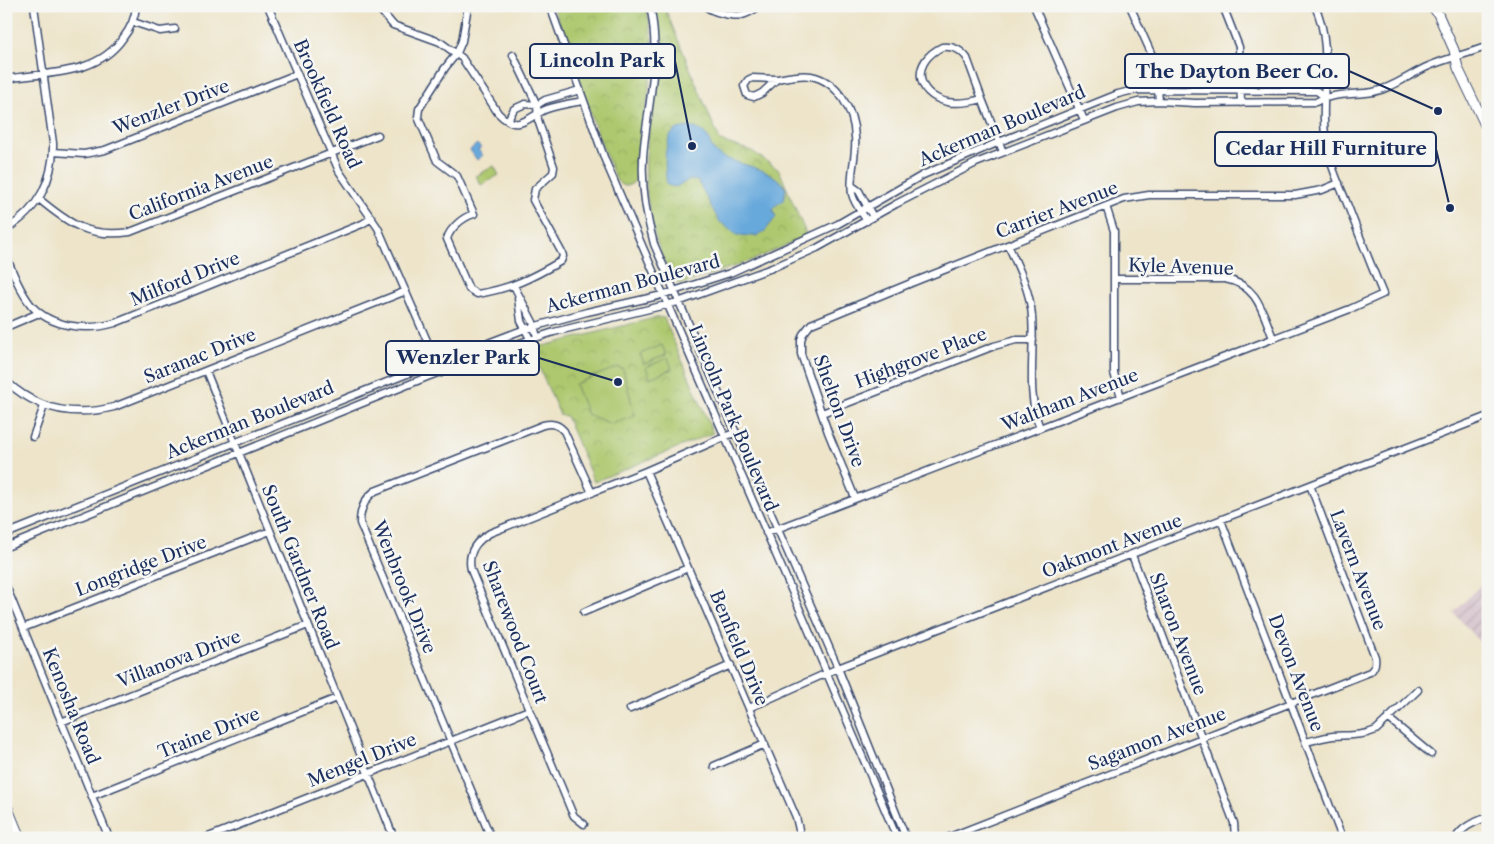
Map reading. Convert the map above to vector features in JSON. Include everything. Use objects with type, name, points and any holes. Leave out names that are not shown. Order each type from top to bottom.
[{"type":"main road","points":[[1432,6],[1438,14],[1454,50],[1458,68],[1488,131]]},
{"type":"main road","points":[[6,804],[20,838]]},
{"type":"main road","points":[[6,834],[8,838]]},
{"type":"street","points":[[6,229],[23,217],[39,199],[50,174],[53,152],[34,6]]},
{"type":"street","points":[[6,79],[74,70],[96,63],[114,50],[122,40],[133,22],[136,6]]},
{"type":"street","name":"Brookfield Road","points":[[268,6],[339,171],[346,184],[372,218],[406,290],[441,372]]},
{"type":"street","points":[[377,6],[393,25],[440,42],[457,53],[466,62],[498,113],[504,119],[516,124],[525,123],[548,109],[583,100]]},
{"type":"street","points":[[468,6],[464,35],[457,53],[445,68],[418,113],[418,117],[437,161],[457,176],[474,214],[463,219],[449,234],[447,239],[469,289],[477,294],[514,286],[540,273],[563,258],[533,200],[536,189],[552,172],[554,167],[537,105],[514,55]]},
{"type":"street","name":"Lincoln Park Boulevard","points":[[550,6],[605,160],[897,838]]},
{"type":"street","name":"Lincoln Park Boulevard","points":[[650,6],[654,32],[655,64],[644,147],[643,188],[654,244],[838,668],[906,838]]},
{"type":"street","points":[[706,6],[709,10],[741,15],[760,6]]},
{"type":"street","points":[[1034,6],[1084,120]]},
{"type":"street","points":[[1130,6],[1156,64],[1158,101]]},
{"type":"street","points":[[1223,6],[1239,47],[1240,103]]},
{"type":"street","points":[[1315,6],[1325,39],[1327,148],[1339,184]]},
{"type":"street","points":[[133,22],[160,31],[175,29]]},
{"type":"street","name":"Ackerman Boulevard","points":[[6,547],[441,372],[533,338],[668,305],[772,268],[817,248],[956,172],[1084,120],[1138,102],[1316,102],[1325,97],[1372,92],[1400,82],[1431,66],[1488,46]]},
{"type":"street","points":[[982,99],[952,102],[931,94],[923,84],[920,76],[925,59],[942,47],[958,49],[967,58],[1003,152]]},
{"type":"street","name":"Wenzler Drive","points":[[53,152],[84,154],[105,150],[298,74]]},
{"type":"street","points":[[777,79],[758,96],[750,96],[744,90],[745,83],[752,78],[777,79],[800,75],[810,76],[826,82],[839,94],[850,113],[856,138],[852,169],[852,194],[867,221]]},
{"type":"street","points":[[508,120],[514,109],[525,104],[537,105],[545,100],[580,90]]},
{"type":"street","name":"Ackerman Boulevard","points":[[6,534],[151,475],[525,329],[664,295],[730,274],[817,235],[923,175],[1080,109],[1130,91],[1317,91],[1325,97]]},
{"type":"street","name":"California Avenue","points":[[39,199],[62,218],[82,229],[105,234],[130,232],[378,135]]},
{"type":"street","name":"Carrier Avenue","points":[[803,334],[811,324],[822,318],[1124,199],[1149,195],[1295,195],[1339,184]]},
{"type":"street","name":"Waltham Avenue","points":[[766,532],[1350,309],[1383,294],[1339,184]]},
{"type":"street","points":[[852,186],[859,191],[873,217]]},
{"type":"street","points":[[1106,206],[1114,231],[1114,373],[1121,397]]},
{"type":"street","name":"Milford Drive","points":[[40,313],[52,320],[75,326],[88,327],[110,324],[353,228],[372,218]]},
{"type":"street","points":[[1008,245],[1030,303],[1033,340],[1033,407],[1040,428]]},
{"type":"street","points":[[6,256],[26,297],[40,313],[6,327]]},
{"type":"street","name":"Kyle Avenue","points":[[1115,279],[1235,281],[1253,293],[1261,307],[1273,338]]},
{"type":"street","points":[[514,286],[518,297],[521,321],[533,338]]},
{"type":"street","name":"Saranac Drive","points":[[6,381],[18,392],[44,406],[71,412],[114,407],[406,290]]},
{"type":"street","points":[[518,297],[525,306],[534,326],[533,338]]},
{"type":"street","name":"Shelton Drive","points":[[803,334],[802,354],[833,446],[855,498]]},
{"type":"street","name":"Highgrove Place","points":[[822,413],[994,346],[1016,340],[1033,340]]},
{"type":"street","name":"South Gardner Road","points":[[206,371],[394,838]]},
{"type":"street","points":[[33,437],[44,406]]},
{"type":"street","name":"Oakmont Avenue","points":[[749,708],[838,668],[1488,416]]},
{"type":"street","name":"Wenbrook Drive","points":[[491,838],[360,522],[360,515],[365,501],[375,491],[549,424],[559,426],[564,431],[592,493]]},
{"type":"street","name":"Sharewood Court","points":[[584,824],[571,810],[529,710],[471,570],[471,552],[481,538],[490,533],[646,471],[736,432]]},
{"type":"street","name":"Benfield Drive","points":[[646,471],[796,817],[801,838]]},
{"type":"street","name":"Lavern Avenue","points":[[1310,485],[1375,657],[1375,665]]},
{"type":"street","name":"Devon Avenue","points":[[1221,520],[1342,838]]},
{"type":"street","name":"Longridge Drive","points":[[23,628],[270,531]]},
{"type":"street","name":"Sharon Avenue","points":[[1132,554],[1234,823],[1236,838]]},
{"type":"street","points":[[584,612],[688,568]]},
{"type":"street","name":"Kenosha Road","points":[[6,586],[109,838]]},
{"type":"street","name":"Villanova Drive","points":[[61,722],[308,625]]},
{"type":"street","name":"Sagamon Avenue","points":[[947,838],[1370,672],[1375,665]]},
{"type":"street","points":[[630,710],[731,666]]},
{"type":"street","points":[[1306,742],[1372,732],[1418,690]]},
{"type":"street","name":"Traine Drive","points":[[92,796],[337,698]]},
{"type":"street","name":"Mengel Drive","points":[[206,838],[529,710]]},
{"type":"street","points":[[1388,718],[1431,754]]},
{"type":"street","points":[[714,766],[765,744]]},
{"type":"street","points":[[1456,838],[1462,829],[1488,817]]},
{"type":"shaded area","points":[[1488,577],[1488,652],[1454,613]]},
{"type":"green space","points":[[553,6],[647,6],[652,43],[651,72],[640,146],[639,172],[637,179],[630,184],[625,186],[620,184],[613,173]]},
{"type":"green space","points":[[654,6],[664,6],[720,141],[752,151],[779,170],[807,236],[753,260],[682,284],[672,278],[663,259],[653,230],[646,185],[646,154],[658,71],[657,30]]},
{"type":"green space","points":[[494,166],[499,175],[481,185],[476,176]]},
{"type":"green space","points":[[658,317],[664,318],[713,433],[594,482],[566,416],[560,415],[531,349]]},
{"type":"green space","points":[[662,345],[666,355],[644,364],[640,354]]},
{"type":"green space","points":[[668,358],[672,369],[650,378],[646,367]]},
{"type":"green space","points":[[618,367],[623,369],[635,416],[611,424],[587,414],[575,384]]},
{"type":"water","points":[[688,127],[703,132],[716,153],[730,160],[766,172],[786,189],[783,201],[773,209],[776,217],[765,231],[756,236],[737,235],[719,221],[698,181],[689,180],[675,187],[667,185],[666,147],[668,140],[676,130]]},
{"type":"water","points":[[477,144],[481,148],[478,150],[483,155],[477,160],[470,150]]},
{"type":"place","name":"The Dayton Beer Co.","points":[[1438,111]]},
{"type":"place","name":"Lincoln Park","points":[[692,146]]},
{"type":"place","name":"Cedar Hill Furniture","points":[[1450,208]]},
{"type":"place","name":"Wenzler Park","points":[[618,382]]}]
